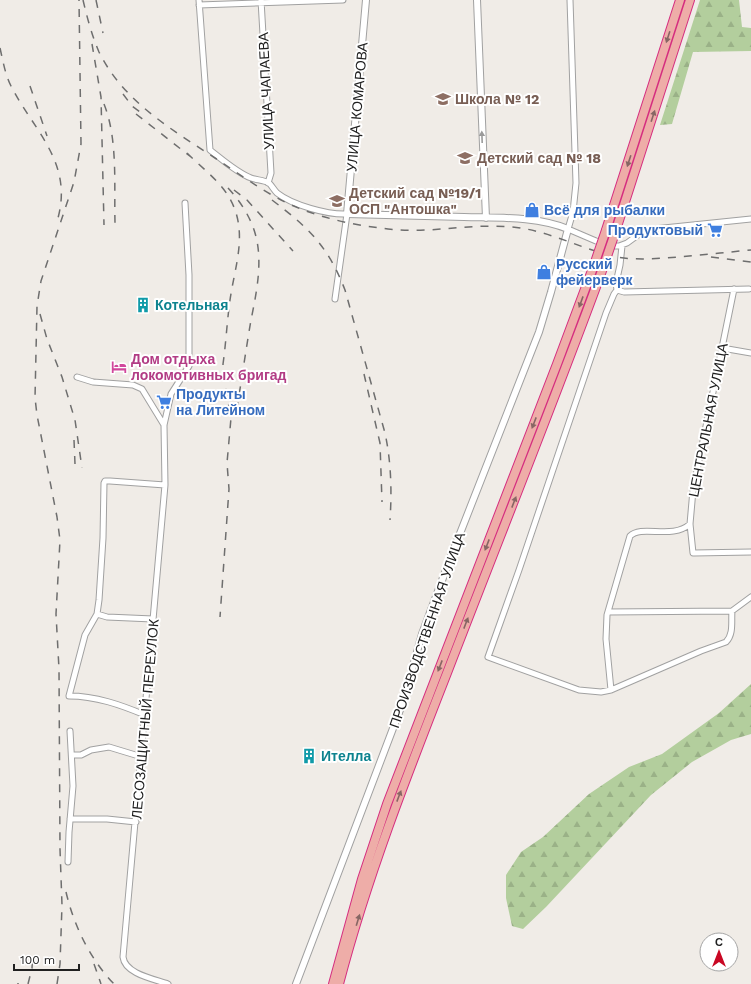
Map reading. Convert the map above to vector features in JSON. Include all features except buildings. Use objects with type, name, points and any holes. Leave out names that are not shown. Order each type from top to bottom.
[{"type":"highway","points":[[333,984],[362,879],[386,804],[554,372],[594,265],[680,0]]},
{"type":"highway","points":[[340,984],[369,882],[395,807],[563,375],[603,268],[690,0]]},
{"type":"street","points":[[343,0],[199,3],[210,150],[251,178],[268,182],[276,192],[290,200],[314,209],[339,215],[486,218],[543,222],[568,229],[596,241],[614,246],[622,246],[638,235],[654,229],[751,219]]},
{"type":"street","name":"УЛИЦА КОМАРОВА","points":[[347,214],[366,0]]},
{"type":"street","points":[[477,0],[486,218]]},
{"type":"street","points":[[568,229],[573,212],[576,183],[570,0]]},
{"type":"street","name":"УЛИЦА ЧАПАЕВА","points":[[261,2],[271,173],[268,182]]},
{"type":"street","name":"ЛЕСОЗАЩИТНЫЙ ПЕРЕУЛОК","points":[[168,984],[133,971],[128,968],[123,958],[165,484],[164,425],[171,394],[189,366],[189,275],[185,203]]},
{"type":"street","points":[[335,299],[347,214]]},
{"type":"street","name":"ПРОИЗВОДСТВЕННАЯ УЛИЦА","points":[[296,984],[403,702],[422,634],[534,344],[551,292],[568,229]]},
{"type":"street","points":[[622,246],[616,283],[617,290],[606,313],[488,657],[579,690],[601,692],[611,690],[700,651],[726,642],[731,633],[732,611]]},
{"type":"street","name":"ЦЕНТРАЛЬНАЯ УЛИЦА","points":[[734,289],[693,490],[690,524],[693,552],[699,554],[751,552]]},
{"type":"street","points":[[617,290],[624,292],[749,289]]},
{"type":"street","points":[[722,348],[751,353]]},
{"type":"street","points":[[77,377],[93,382],[133,385],[142,389],[164,425]]},
{"type":"street","points":[[145,715],[121,705],[87,696],[69,696],[85,636],[97,614],[103,538],[104,483],[105,481],[110,481],[165,484]]},
{"type":"street","points":[[611,690],[606,639],[608,612],[630,536],[632,533],[640,532],[678,531],[685,529],[690,524]]},
{"type":"street","points":[[608,612],[732,611],[751,597]]},
{"type":"street","points":[[97,614],[107,617],[153,619]]},
{"type":"street","points":[[68,862],[73,786],[70,731]]},
{"type":"street","points":[[72,755],[81,755],[91,750],[110,747],[142,757]]},
{"type":"street","points":[[70,819],[106,819],[136,822]]},
{"type":"green space","points":[[700,0],[739,0],[742,27],[751,28],[751,51],[693,52],[672,124],[660,125]]},
{"type":"green space","points":[[751,684],[751,734],[731,740],[692,762],[651,795],[546,907],[523,929],[512,926],[506,898],[506,875],[521,852],[543,837],[589,794],[629,767],[662,754],[719,713]]},
{"type":"railway","points":[[57,984],[60,964],[62,905],[60,849],[59,669],[56,614],[60,540],[35,398],[37,306],[41,281],[74,182],[81,144],[79,0]]},
{"type":"railway","points":[[83,0],[94,40],[99,52],[121,85],[135,99],[165,125],[250,182],[287,203],[311,213],[336,220],[388,229],[419,230],[481,226],[512,227],[539,232],[603,254],[625,258],[662,258],[751,250]]},
{"type":"railway","points":[[96,0],[103,33]]},
{"type":"railway","points":[[92,44],[101,97],[104,225]]},
{"type":"railway","points":[[0,48],[11,86],[49,148],[56,163],[60,180],[61,198],[58,218]]},
{"type":"railway","points":[[30,86],[47,136]]},
{"type":"railway","points":[[123,94],[132,106],[144,115]]},
{"type":"railway","points":[[104,104],[113,147],[115,223]]},
{"type":"railway","points":[[136,114],[191,157]]},
{"type":"railway","points":[[187,153],[223,188],[227,194],[234,207],[238,220],[239,233],[239,247],[230,300],[223,364],[223,374],[231,418],[227,463],[229,489],[220,617]]},
{"type":"railway","points":[[228,188],[242,206],[253,226],[257,241],[259,261],[256,291],[237,407]]},
{"type":"railway","points":[[234,190],[247,200],[293,251]]},
{"type":"railway","points":[[272,200],[297,220],[316,239],[332,261],[345,290],[385,433],[389,454],[391,498],[390,520]]},
{"type":"railway","points":[[711,257],[751,262]]},
{"type":"railway","points":[[40,314],[75,420],[82,468]]},
{"type":"railway","points":[[364,374],[380,443],[382,502]]},
{"type":"railway","points":[[74,440],[75,464]]},
{"type":"railway","points":[[66,892],[78,929],[90,953],[114,984]]},
{"type":"railway","points":[[28,984],[32,968],[33,953]]},
{"type":"railway","points":[[94,964],[101,984]]},
{"type":"place","name":"Школа № 12","points":[[443,99]]},
{"type":"place","name":"Детский сад № 18","points":[[465,158]]},
{"type":"place","name":"Детский сад №19/1 ОСП \"Антошка\"","points":[[337,201]]},
{"type":"place","name":"Всё для рыбалки","points":[[532,210]]},
{"type":"place","name":"Продуктовый","points":[[715,230]]},
{"type":"place","name":"Русский фейерверк","points":[[544,272]]},
{"type":"place","name":"Котельная","points":[[143,305]]},
{"type":"place","name":"Дом отдыха локомотивных бригад","points":[[119,367]]},
{"type":"place","name":"Продукты на Литейном","points":[[164,402]]},
{"type":"place","name":"Ителла","points":[[309,756]]}]
